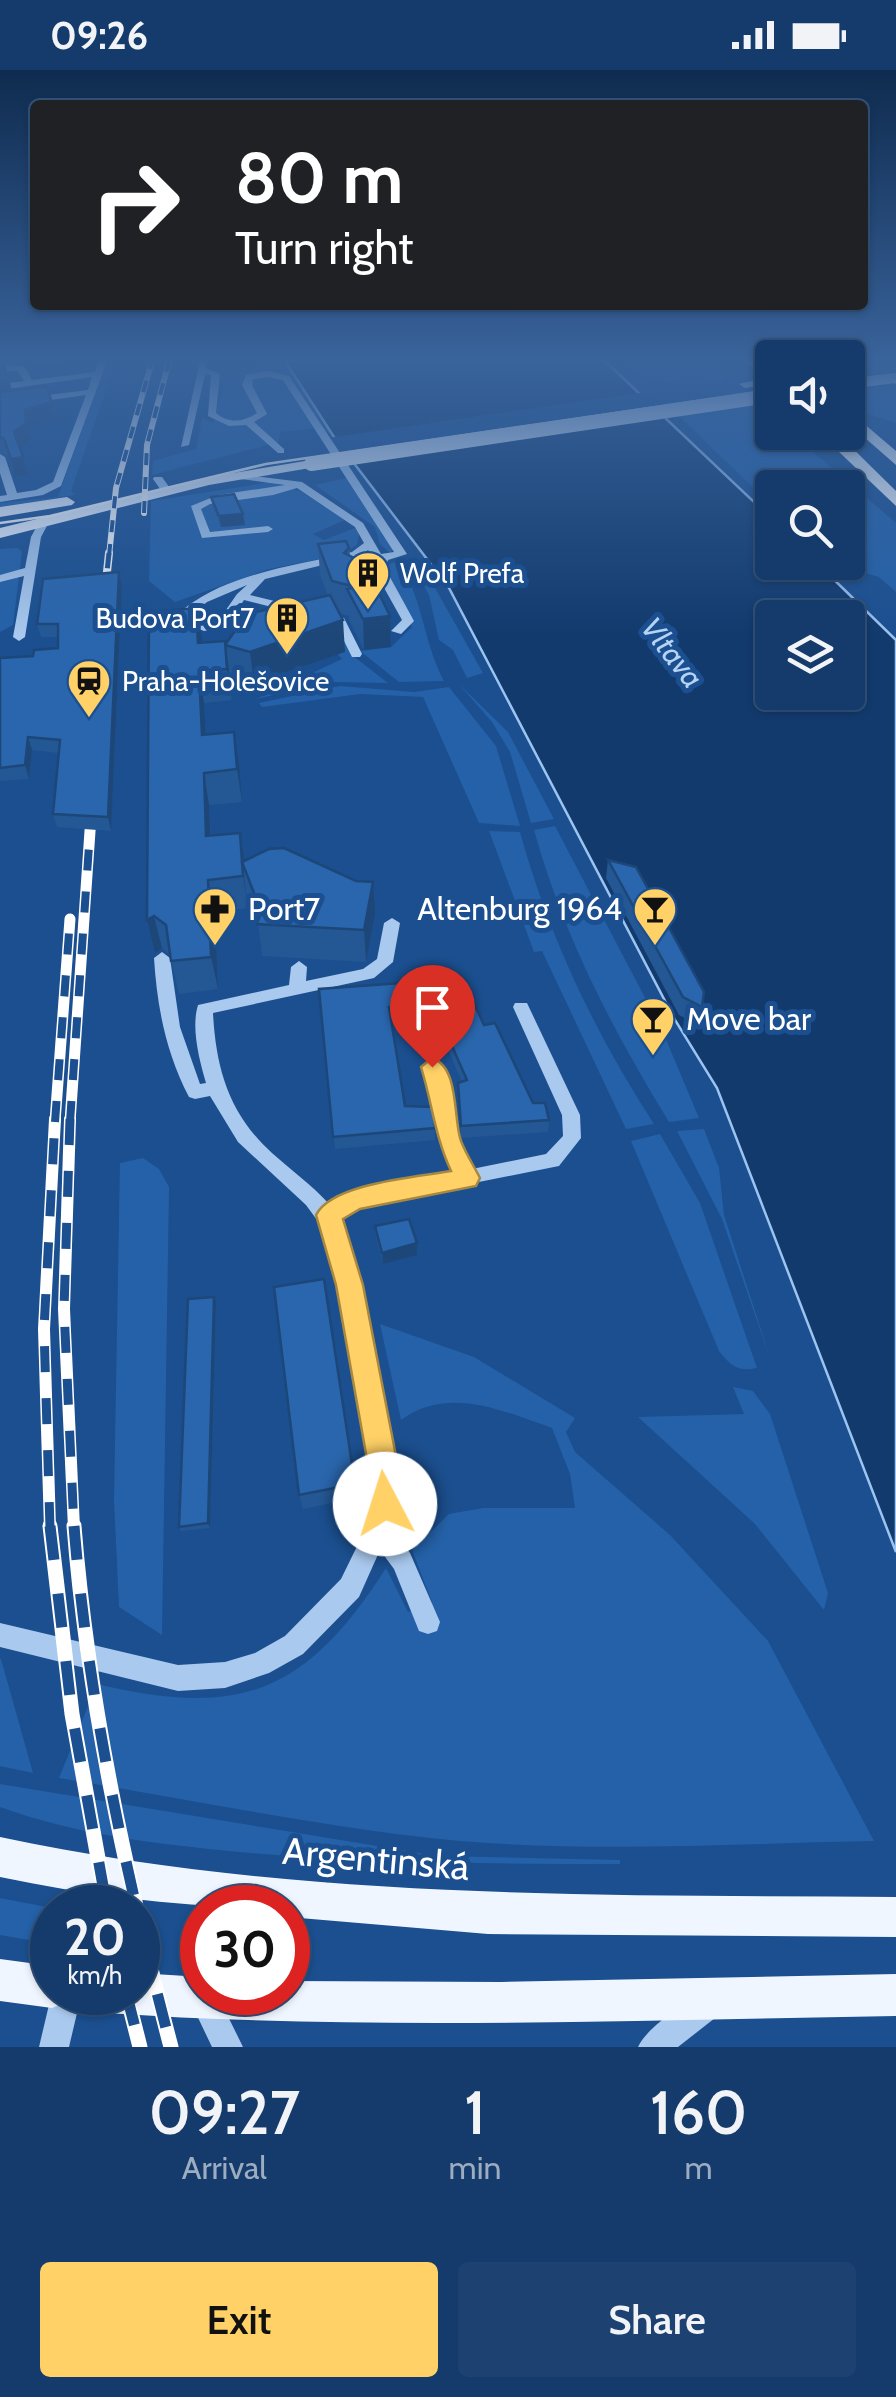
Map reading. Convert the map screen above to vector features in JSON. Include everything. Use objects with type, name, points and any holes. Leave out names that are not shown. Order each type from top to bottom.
[{"type":"highway","points":[[848,453],[896,501]]},
{"type":"highway","points":[[867,453],[896,481]]},
{"type":"main road","points":[[2,533],[40,530],[163,485],[274,453]]},
{"type":"main road","points":[[0,512],[383,453]]},
{"type":"main road","name":"Argentinská","points":[[0,1856],[51,1868],[390,1908],[747,1919],[896,1917]]},
{"type":"main road","points":[[0,1980],[30,1984]]},
{"type":"main road","points":[[310,2002],[486,2005],[896,1996]]},
{"type":"street","points":[[0,500],[39,493],[57,484],[68,453]]},
{"type":"street","points":[[337,453],[399,546],[398,557],[382,560]]},
{"type":"street","points":[[0,457],[13,497]]},
{"type":"street","points":[[298,484],[296,474],[310,464]]},
{"type":"street","points":[[236,476],[298,484],[359,525],[368,545],[382,560]]},
{"type":"street","points":[[268,529],[206,536],[195,508],[210,501],[286,490],[298,484]]},
{"type":"street","points":[[286,490],[297,506]]},
{"type":"street","points":[[19,637],[40,530]]},
{"type":"street","points":[[260,580],[218,625],[198,626],[189,620],[190,611],[202,601],[260,580],[356,554],[368,545]]},
{"type":"street","points":[[382,560],[380,568],[408,621],[397,631]]},
{"type":"street","points":[[0,578],[31,570]]},
{"type":"street","points":[[370,580],[385,578]]},
{"type":"street","points":[[241,596],[340,621],[356,654]]},
{"type":"street","points":[[0,1635],[178,1678],[225,1675],[260,1664],[294,1645],[350,1588],[378,1528],[386,1482],[350,1285],[329,1215],[254,1150],[234,1125],[215,1088],[206,1051],[204,1000],[297,989],[378,970],[385,962],[392,923]]},
{"type":"street","points":[[162,958],[164,995],[182,1064],[195,1092],[215,1088]]},
{"type":"street","points":[[297,989],[299,967]]},
{"type":"street","points":[[329,1215],[355,1199],[552,1162],[572,1138],[571,1115],[521,1007]]},
{"type":"street","points":[[432,1067],[448,1114],[447,1137],[467,1178]]},
{"type":"street","points":[[378,1528],[402,1560],[428,1622]]},
{"type":"street","points":[[653,2047],[718,1998]]},
{"type":"street","points":[[54,2047],[62,2015]]},
{"type":"street","points":[[212,2015],[228,2047]]},
{"type":"shaded area","points":[[74,453],[84,453],[71,491],[75,495],[0,507],[0,503],[58,497]]},
{"type":"shaded area","points":[[181,453],[236,453],[152,475],[153,461]]},
{"type":"shaded area","points":[[718,453],[815,453],[834,470],[755,470],[755,490]]},
{"type":"shaded area","points":[[346,478],[393,549],[390,553],[380,544],[375,527],[315,485]]},
{"type":"shaded area","points":[[271,482],[302,492],[345,520],[313,534],[324,540],[355,528],[359,532],[357,545],[339,555],[269,569],[175,602],[149,581],[151,501]]},
{"type":"shaded area","points":[[865,496],[896,523],[896,592],[879,577],[865,573]]},
{"type":"shaded area","points":[[18,548],[22,552],[13,625],[0,632],[0,549]]},
{"type":"shaded area","points":[[400,563],[408,578],[444,681],[399,682],[360,651],[391,647],[412,627],[386,566]]},
{"type":"shaded area","points":[[416,571],[426,572],[483,673],[467,678],[453,650],[439,640],[429,595]]},
{"type":"shaded area","points":[[252,608],[334,623],[352,655],[388,683],[332,682],[256,699],[342,659],[313,626],[238,628]]},
{"type":"shaded area","points":[[459,684],[508,732],[554,819],[531,823],[510,752],[492,722]]},
{"type":"shaded area","points":[[340,686],[414,692],[449,687],[496,746],[520,826],[479,823],[423,697],[360,694],[262,707],[259,703]]},
{"type":"shaded area","points":[[555,826],[662,1030],[699,1118],[669,1122],[591,981],[559,907],[534,830]]},
{"type":"shaded area","points":[[489,831],[520,832],[545,909],[576,983],[612,1055],[654,1124],[626,1129],[542,951],[534,952]]},
{"type":"shaded area","points":[[704,1129],[719,1168],[724,1215],[771,1361],[722,1219],[677,1131]]},
{"type":"shaded area","points":[[660,1134],[700,1203],[757,1368],[735,1367],[719,1351],[631,1141]]},
{"type":"shaded area","points":[[143,1158],[159,1169],[169,1187],[162,1635],[119,1607],[114,1501],[120,1163]]},
{"type":"shaded area","points":[[380,1324],[474,1357],[575,1418],[566,1432],[575,1452],[670,1535],[768,1641],[874,1841],[639,1847],[462,1841],[317,1822],[59,1778],[97,1684],[192,1698],[230,1695],[265,1686],[297,1669],[327,1644],[386,1568],[408,1612],[432,1602],[412,1550],[449,1514],[483,1508],[575,1508],[570,1474],[552,1428],[476,1404],[438,1404],[401,1420]]},
{"type":"shaded area","points":[[733,1387],[753,1391],[770,1414],[828,1593],[824,1610],[755,1524],[638,1417],[744,1414]]},
{"type":"shaded area","points":[[1,1659],[33,1773],[0,1766]]},
{"type":"shaded area","points":[[0,1784],[438,1856],[620,1860],[620,1864],[382,1861],[178,1846],[88,1831],[0,1807]]},
{"type":"shaded area","points":[[0,1898],[30,1904],[30,1940],[0,1935]]},
{"type":"water","name":"Vltava","points":[[346,453],[703,453],[755,503],[755,580],[834,580],[855,600],[755,600],[755,710],[865,710],[865,610],[896,640],[896,1552],[717,1088],[675,1020],[449,588]]},
{"type":"pier","points":[[340,453],[429,453],[349,465]]},
{"type":"building","points":[[234,494],[243,514],[219,516],[211,497]]},
{"type":"building","points":[[346,541],[349,548],[344,553],[354,558],[366,585],[374,583],[390,616],[363,619],[347,589],[356,587],[332,581],[318,544]]},
{"type":"building","points":[[119,572],[108,817],[53,814],[60,740],[28,737],[25,765],[0,768],[0,658],[33,656],[34,650],[58,648],[58,624],[37,624],[43,579]]},
{"type":"building","points":[[330,595],[343,620],[250,652],[225,645],[247,614]]},
{"type":"building","points":[[196,608],[198,643],[225,641],[227,669],[199,671],[202,735],[234,732],[237,769],[204,773],[206,836],[240,833],[243,876],[208,880],[211,957],[171,961],[166,925],[154,916],[147,920],[149,612]]},
{"type":"building","points":[[284,848],[356,881],[373,882],[364,930],[257,924],[261,911],[242,862],[269,849]]},
{"type":"building","points":[[608,860],[636,867],[704,992],[702,1007],[683,997]]},
{"type":"building","points":[[443,980],[446,995],[468,990],[484,1025],[495,1023],[533,1103],[545,1103],[549,1120],[461,1126],[458,1083],[467,1080],[433,1003],[389,1007],[405,1106],[434,1107],[435,1128],[333,1137],[319,989]]},
{"type":"building","points":[[409,1219],[417,1243],[382,1253],[375,1226]]},
{"type":"building","points":[[324,1279],[355,1484],[299,1495],[274,1287]]},
{"type":"building","points":[[214,1297],[208,1523],[179,1527],[188,1299]]},
{"type":"tram line","points":[[0,523],[50,516],[266,464],[339,453]]},
{"type":"railway","points":[[109,556],[116,488],[126,453]]},
{"type":"railway","points":[[144,513],[147,453]]},
{"type":"railway","points":[[104,600],[109,553]]},
{"type":"railway","points":[[70,1122],[92,802]]},
{"type":"railway","points":[[55,1122],[70,919]]},
{"type":"railway","points":[[50,1528],[44,1329],[55,1119]]},
{"type":"railway","points":[[70,1119],[64,1309],[74,1528]]},
{"type":"railway","points":[[50,1526],[72,1714],[103,1885]]},
{"type":"railway","points":[[74,1526],[89,1658],[111,1788],[171,2047]]},
{"type":"railway","points":[[132,2015],[140,2047]]},
{"type":"place","name":"Wolf Prefa","points":[[368,611]]},
{"type":"place","name":"Budova Port7","points":[[287,656]]},
{"type":"place","name":"Praha-Holešovice","points":[[89,719]]},
{"type":"place","name":"Port7","points":[[215,947]]},
{"type":"place","name":"Altenburg 1964","points":[[655,947]]},
{"type":"place","name":"Move bar","points":[[653,1057]]},
{"type":"route","points":[[385,1504],[386,1482],[350,1285],[338,1234],[329,1215],[355,1199],[467,1178],[447,1137],[448,1114],[432,1067]]}]
